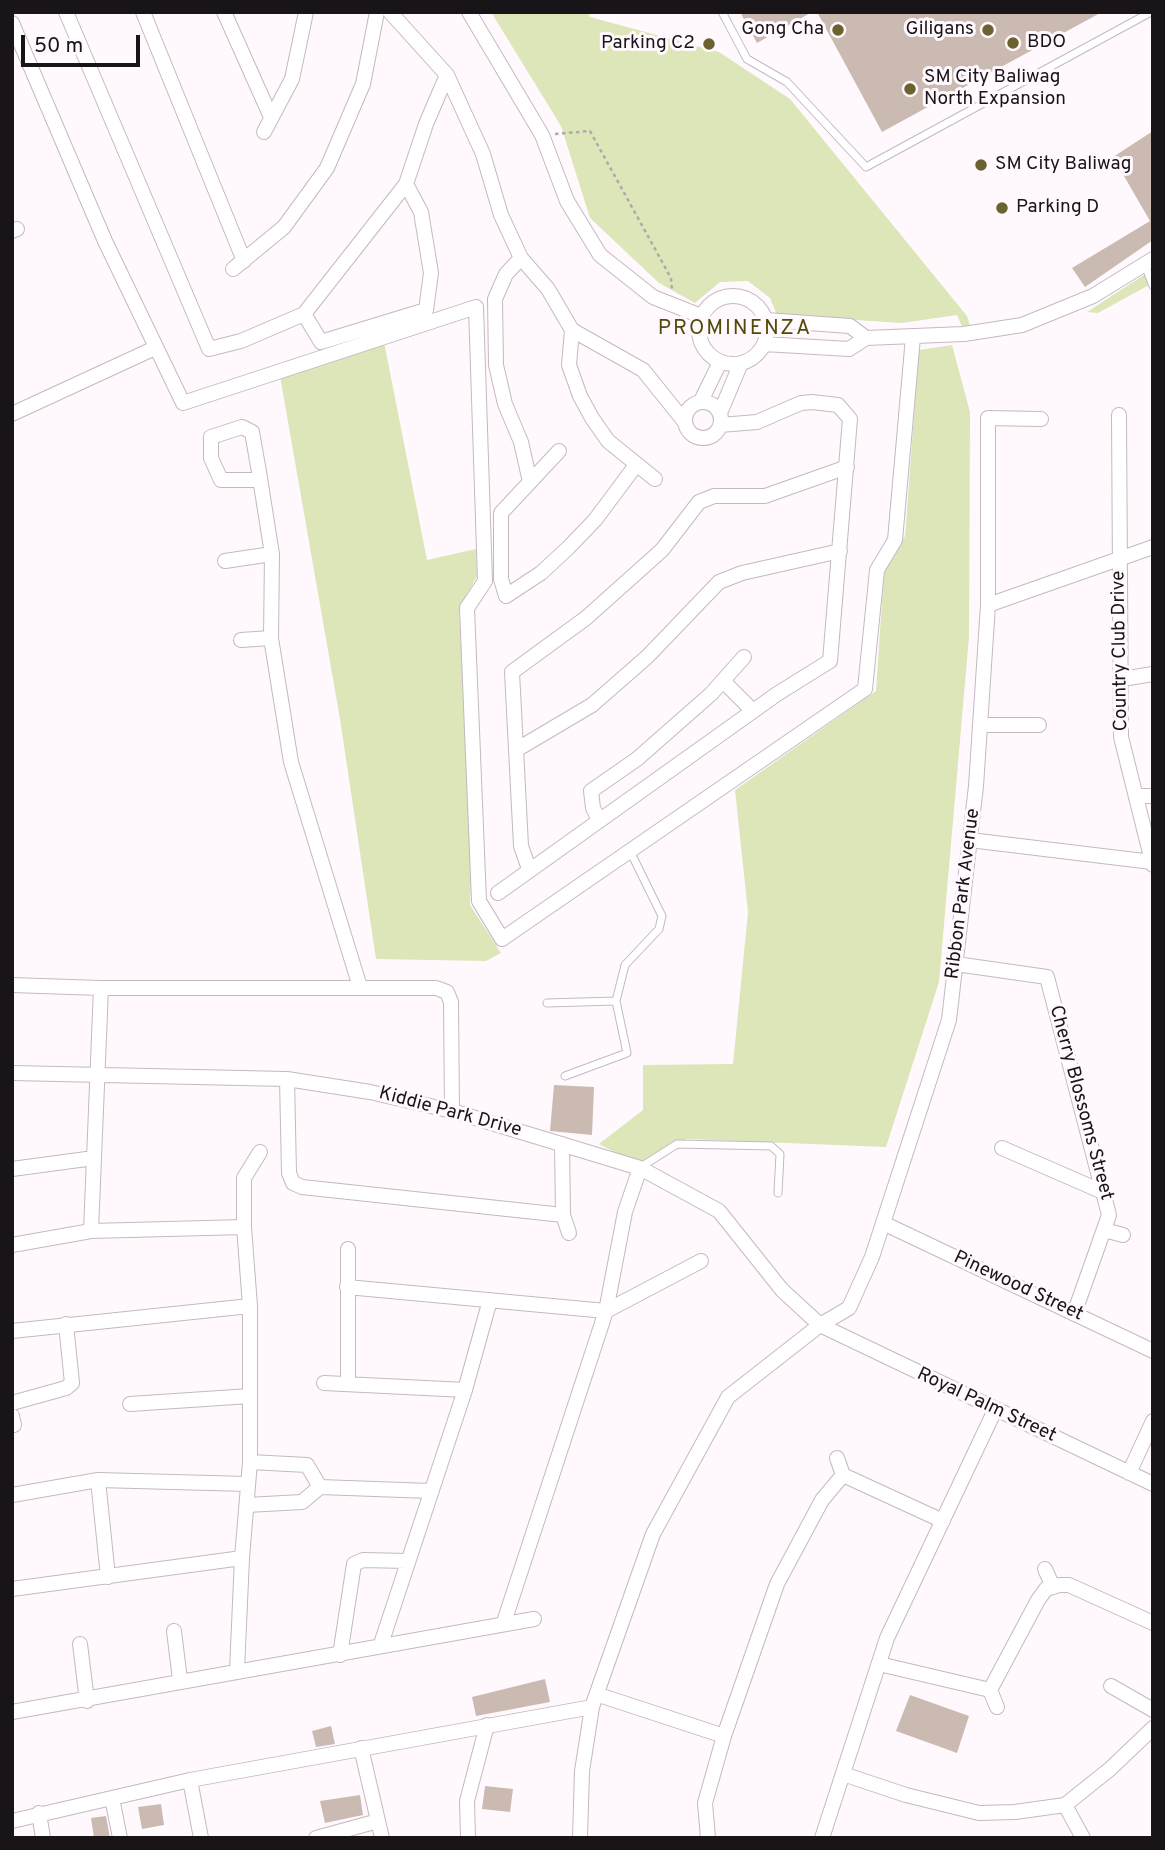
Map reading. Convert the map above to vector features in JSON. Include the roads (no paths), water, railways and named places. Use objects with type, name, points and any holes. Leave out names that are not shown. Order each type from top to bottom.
[{"type":"street","points":[[66,12],[209,349],[241,341],[304,314],[406,184],[426,124],[447,75]]},
{"type":"street","points":[[144,12],[238,265],[284,227],[327,168],[363,84],[377,12]]},
{"type":"street","points":[[224,12],[270,115]]},
{"type":"street","points":[[264,132],[270,115],[292,79],[306,12]]},
{"type":"street","points":[[390,12],[447,75],[482,153],[501,215],[521,258],[548,289],[572,330],[643,370],[684,421],[688,431],[704,438],[714,434],[741,363]]},
{"type":"street","points":[[469,12],[542,135],[567,201],[600,255],[653,297],[701,316]]},
{"type":"street","points":[[12,23],[105,241],[183,403],[476,307],[485,580],[467,608],[479,901],[502,939],[865,689],[877,570],[895,540],[913,337]]},
{"type":"street","points":[[304,314],[321,342],[426,310],[431,273],[421,212],[406,184]]},
{"type":"street","points":[[521,258],[506,274],[495,299],[496,365],[505,404],[521,442],[530,482]]},
{"type":"street","points":[[764,344],[849,349],[866,338],[964,334],[1022,325],[1093,296],[1149,262]]},
{"type":"street","points":[[735,295],[748,298],[760,307],[766,320],[764,344],[759,353],[741,363],[720,362],[704,348],[698,327],[701,316],[715,301],[735,295]]},
{"type":"street","points":[[766,320],[850,326],[866,338]]},
{"type":"street","points":[[572,330],[569,365],[580,396],[608,441],[655,479]]},
{"type":"street","points":[[12,414],[155,348]]},
{"type":"street","points":[[684,421],[689,408],[701,401],[720,362]]},
{"type":"street","points":[[701,401],[712,404],[720,419]]},
{"type":"street","points":[[498,893],[753,711],[830,661],[850,419],[838,405],[801,403],[757,422],[720,419]]},
{"type":"street","name":"Country Club Drive","points":[[1119,415],[1121,737],[1152,863]]},
{"type":"street","name":"Ribbon Park Avenue","points":[[580,1838],[582,1771],[596,1701],[653,1534],[727,1396],[820,1325],[849,1308],[883,1223],[949,1020],[970,841],[988,605],[988,418],[1041,419]]},
{"type":"street","points":[[260,480],[221,480],[211,458],[211,437],[242,427],[252,432],[260,480],[272,554],[271,638],[291,762],[360,986]]},
{"type":"street","points":[[559,451],[501,513],[501,579],[506,596],[541,573],[568,548],[595,520],[636,465]]},
{"type":"street","points":[[529,869],[521,846],[512,672],[586,618],[662,550],[699,502],[714,496],[741,498],[776,493],[847,467]]},
{"type":"street","points":[[988,605],[1153,547]]},
{"type":"street","points":[[516,750],[592,705],[647,657],[719,582],[742,573],[840,551]]},
{"type":"street","points":[[225,561],[272,554]]},
{"type":"street","points":[[241,640],[271,638]]},
{"type":"street","points":[[599,820],[591,799],[592,791],[637,759],[723,681],[744,657]]},
{"type":"street","points":[[1122,679],[1153,674]]},
{"type":"street","points":[[723,681],[753,711]]},
{"type":"street","points":[[980,725],[1039,725]]},
{"type":"street","points":[[1136,796],[1153,796]]},
{"type":"street","points":[[970,841],[1066,849],[1152,863]]},
{"type":"street","name":"Cherry Blossoms Street","points":[[956,964],[1047,977],[1109,1215],[1074,1314]]},
{"type":"street","points":[[12,985],[101,988],[436,988],[447,992],[451,1002],[452,1111]]},
{"type":"street","points":[[91,1231],[101,988]]},
{"type":"street","name":"Kiddie Park Drive","points":[[12,1073],[287,1079],[370,1092],[452,1111],[640,1168],[719,1211],[782,1290],[820,1325]]},
{"type":"street","points":[[287,1079],[289,1173],[293,1183],[302,1188],[564,1215]]},
{"type":"street","points":[[562,1144],[564,1215],[569,1233]]},
{"type":"street","points":[[1002,1148],[1103,1192]]},
{"type":"street","points":[[237,1670],[250,1462],[250,1306],[244,1227],[244,1178],[260,1152]]},
{"type":"street","points":[[12,1169],[94,1157]]},
{"type":"street","points":[[504,1622],[606,1311],[625,1212],[640,1168]]},
{"type":"street","name":"Pinewood Street","points":[[883,1223],[1153,1351]]},
{"type":"street","points":[[12,1245],[91,1231],[244,1227]]},
{"type":"street","points":[[1104,1230],[1123,1235]]},
{"type":"street","points":[[348,1249],[348,1384]]},
{"type":"street","points":[[347,1287],[606,1311],[701,1261]]},
{"type":"street","points":[[381,1644],[465,1390],[491,1300]]},
{"type":"street","points":[[12,1331],[250,1306]]},
{"type":"street","points":[[12,1403],[66,1388],[72,1383],[66,1324]]},
{"type":"street","name":"Royal Palm Street","points":[[820,1325],[1153,1484]]},
{"type":"street","points":[[324,1383],[465,1390]]},
{"type":"street","points":[[130,1404],[250,1396]]},
{"type":"street","points":[[822,1838],[887,1637],[995,1410]]},
{"type":"street","points":[[1129,1473],[1153,1421]]},
{"type":"street","points":[[837,1458],[843,1475],[943,1521]]},
{"type":"street","points":[[250,1462],[307,1465],[320,1487]]},
{"type":"street","points":[[708,1838],[705,1803],[724,1736],[777,1584],[822,1500],[843,1475]]},
{"type":"street","points":[[12,1495],[98,1480],[247,1484]]},
{"type":"street","points":[[98,1480],[108,1577]]},
{"type":"street","points":[[247,1504],[302,1503],[320,1487],[430,1491]]},
{"type":"street","points":[[12,1589],[242,1558]]},
{"type":"street","points":[[340,1656],[354,1564],[363,1560],[407,1561]]},
{"type":"street","points":[[1045,1569],[1053,1587]]},
{"type":"street","points":[[996,1707],[990,1690],[1046,1589],[1069,1585],[1153,1623]]},
{"type":"street","points":[[12,1712],[87,1701],[237,1670],[340,1656],[381,1644],[534,1619]]},
{"type":"street","points":[[174,1631],[180,1680]]},
{"type":"street","points":[[80,1644],[87,1701]]},
{"type":"street","points":[[879,1664],[990,1690]]},
{"type":"street","points":[[1111,1686],[1153,1710]]},
{"type":"street","points":[[12,1821],[190,1780],[487,1725],[596,1701],[724,1736]]},
{"type":"street","points":[[468,1838],[467,1801],[487,1725]]},
{"type":"street","points":[[843,1774],[906,1795],[979,1813],[1015,1812],[1065,1805],[1110,1769],[1153,1728]]},
{"type":"street","points":[[361,1748],[382,1838]]},
{"type":"street","points":[[190,1780],[201,1838]]},
{"type":"street","points":[[112,1798],[120,1838]]},
{"type":"street","points":[[1065,1805],[1083,1838]]},
{"type":"street","points":[[39,1813],[43,1838]]},
{"type":"street","points":[[316,1838],[377,1821]]},
{"type":"lane","points":[[722,12],[747,59],[787,82],[866,167],[1151,12]]},
{"type":"lane","points":[[1149,262],[1153,286]]},
{"type":"lane","points":[[565,1076],[627,1053],[616,1001],[625,965],[659,929],[662,916],[630,851]]},
{"type":"lane","points":[[547,1003],[616,1001]]},
{"type":"lane","points":[[640,1168],[677,1144],[771,1146],[780,1154],[778,1193]]},
{"type":"place","name":"Gong Cha","points":[[838,30]]},
{"type":"place","name":"Giligans","points":[[988,30]]},
{"type":"place","name":"BDO","points":[[1013,43]]},
{"type":"place","name":"Parking C2","points":[[709,44]]},
{"type":"place","name":"SM City Baliwag North Expansion","points":[[910,89]]},
{"type":"place","name":"SM City Baliwag","points":[[981,165]]},
{"type":"place","name":"Parking D","points":[[1002,208]]},
{"type":"district","name":"PROMINENZA","points":[[735,330]]}]
